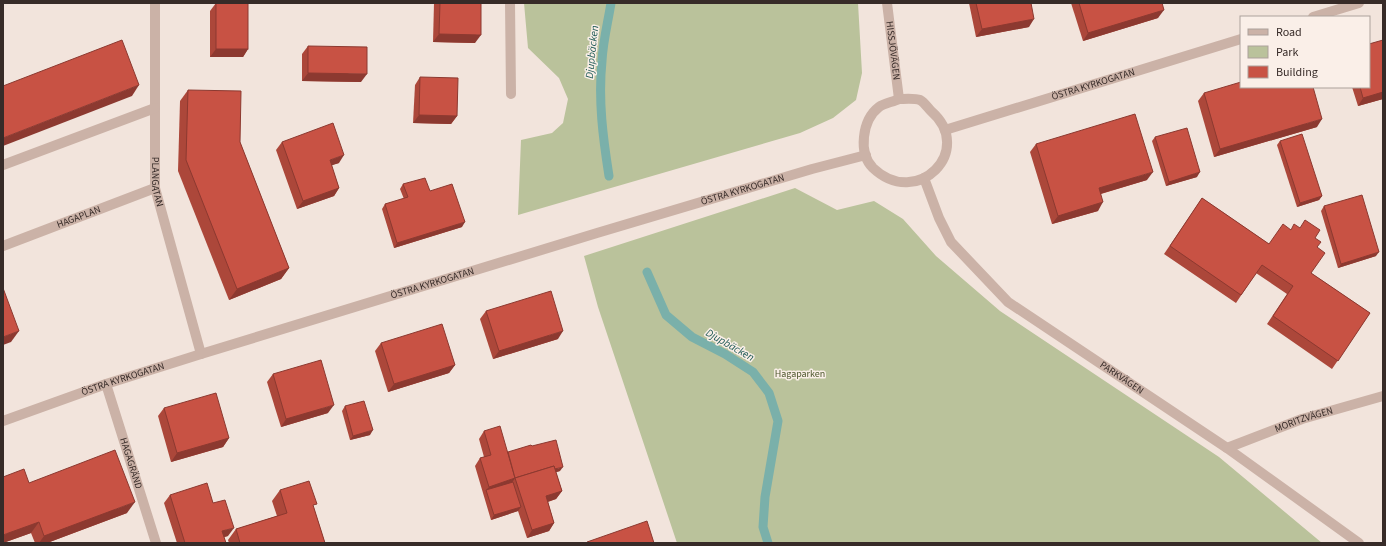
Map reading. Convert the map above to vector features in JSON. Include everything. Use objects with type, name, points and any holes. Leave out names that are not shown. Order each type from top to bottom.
[{"type":"street","name":"PLANGATAN","points":[[155,3],[155,188],[201,354]]},
{"type":"street","points":[[510,3],[511,94]]},
{"type":"street","name":"HISSJÖVÄGEN","points":[[887,3],[899,99]]},
{"type":"street","points":[[1316,16],[1359,3]]},
{"type":"street","name":"ÖSTRA KYRKOGATAN","points":[[945,130],[1240,39]]},
{"type":"street","points":[[899,99],[919,100],[940,118],[945,130],[948,148],[943,161],[934,172],[914,182],[902,183],[885,178],[872,166],[866,155],[864,134],[869,119],[879,107],[899,99]]},
{"type":"street","points":[[3,164],[155,108]]},
{"type":"street","name":"ÖSTRA KYRKOGATAN","points":[[3,421],[106,384],[201,354],[597,233],[812,169],[866,155]]},
{"type":"street","name":"PARKVÄGEN","points":[[924,178],[934,207],[951,242],[1008,302],[1227,448],[1357,542]]},
{"type":"street","name":"HAGAPLAN","points":[[3,246],[155,188]]},
{"type":"street","name":"HAGAGRÄND","points":[[106,384],[156,543]]},
{"type":"street","name":"MORITZVÄGEN","points":[[1227,448],[1302,419],[1383,396]]},
{"type":"green space","points":[[524,3],[858,3],[862,73],[856,100],[833,118],[800,133],[518,215],[521,140],[552,133],[563,123],[568,99],[559,78],[528,48]]},
{"type":"green space","name":"Hagaparken","points":[[795,188],[837,210],[874,201],[903,219],[936,256],[1000,311],[1219,457],[1322,543],[677,543],[598,307],[584,256]]},
{"type":"building","points":[[216,3],[248,3],[248,49],[216,49]]},
{"type":"building","points":[[440,3],[481,3],[481,35],[439,34]]},
{"type":"building","points":[[976,3],[1031,3],[1034,19],[982,29]]},
{"type":"building","points":[[1079,3],[1162,3],[1164,10],[1088,33]]},
{"type":"building","points":[[122,40],[139,85],[3,138],[3,86]]},
{"type":"building","points":[[1383,40],[1383,92],[1363,98],[1360,88],[1370,88],[1370,44]]},
{"type":"building","points":[[308,46],[367,47],[367,74],[308,73]]},
{"type":"building","points":[[420,77],[458,78],[457,116],[419,115]]},
{"type":"building","points":[[1240,82],[1240,88],[1313,88],[1322,119],[1220,149],[1204,93]]},
{"type":"building","points":[[188,90],[241,91],[240,142],[289,268],[237,289],[186,160]]},
{"type":"building","points":[[1135,114],[1153,172],[1099,188],[1103,202],[1058,216],[1036,144]]},
{"type":"building","points":[[333,123],[344,155],[330,160],[339,188],[303,201],[282,142]]},
{"type":"building","points":[[1187,128],[1200,172],[1169,182],[1155,137]]},
{"type":"building","points":[[1302,134],[1322,196],[1300,203],[1280,141]]},
{"type":"building","points":[[425,178],[430,191],[452,184],[465,222],[397,243],[385,204],[408,197],[403,184]]},
{"type":"building","points":[[1362,195],[1379,252],[1341,264],[1324,206]]},
{"type":"building","points":[[1202,198],[1269,244],[1283,224],[1291,230],[1294,224],[1300,228],[1305,220],[1320,230],[1315,238],[1321,242],[1317,247],[1325,253],[1311,273],[1370,313],[1338,361],[1273,316],[1293,286],[1262,265],[1241,295],[1170,246]]},
{"type":"building","points":[[3,288],[19,331],[3,337]]},
{"type":"building","points":[[551,291],[563,331],[499,351],[486,311]]},
{"type":"building","points":[[442,324],[455,365],[394,384],[381,343]]},
{"type":"building","points":[[321,360],[334,405],[286,419],[273,374]]},
{"type":"building","points":[[216,393],[229,438],[177,453],[164,408]]},
{"type":"building","points":[[364,401],[373,430],[353,436],[345,406]]},
{"type":"building","points":[[500,426],[515,478],[489,487],[480,458],[491,455],[484,431]]},
{"type":"building","points":[[556,440],[563,467],[555,469],[554,466],[515,478],[508,452],[531,445]]},
{"type":"building","points":[[115,450],[135,502],[44,536],[39,522],[3,535],[3,477],[24,469],[29,483]]},
{"type":"building","points":[[554,466],[562,491],[546,496],[554,523],[532,530],[515,478]]},
{"type":"building","points":[[309,481],[317,504],[313,505],[325,543],[240,543],[236,529],[287,513],[280,490]]},
{"type":"building","points":[[513,482],[521,507],[494,515],[486,490]]},
{"type":"building","points":[[207,483],[213,503],[225,500],[234,528],[222,531],[226,543],[185,543],[170,495]]},
{"type":"building","points":[[647,521],[654,543],[587,543],[587,542]]},
{"type":"waterway","name":"Djupbäcken","points":[[609,176],[603,133],[601,76],[603,46],[611,3]]},
{"type":"waterway","name":"Djupbäcken","points":[[647,272],[666,315],[692,337],[725,354],[753,372],[769,393],[778,421],[765,497],[763,527],[768,543]]}]
